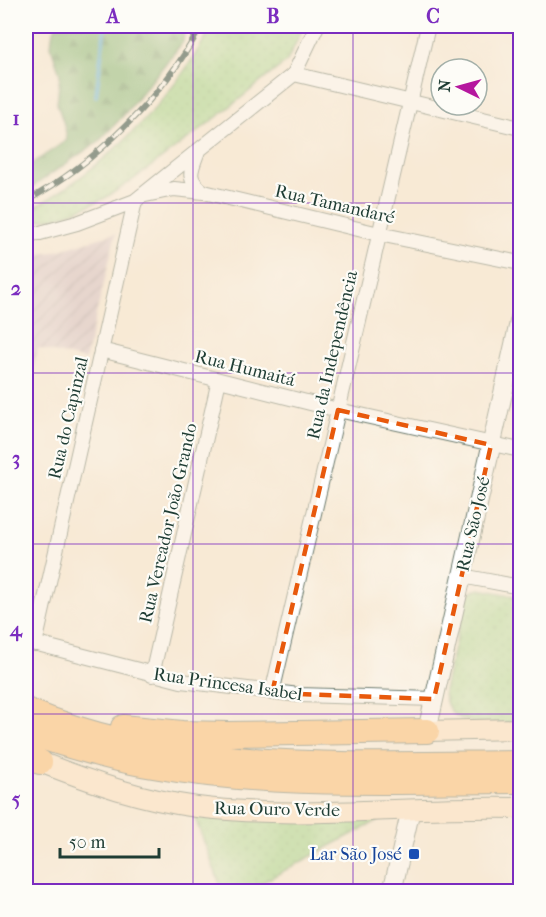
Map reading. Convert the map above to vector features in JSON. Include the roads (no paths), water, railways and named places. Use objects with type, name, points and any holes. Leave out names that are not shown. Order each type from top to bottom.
[{"type":"highway","points":[[27,718],[182,733],[427,731]]},
{"type":"highway","points":[[27,718],[72,726],[142,744],[247,760],[312,763],[520,763]]},
{"type":"highway","points":[[27,718],[111,757],[198,773],[332,782],[520,780]]},
{"type":"main road","points":[[427,731],[520,729]]},
{"type":"main road","name":"Rua Ouro Verde","points":[[33,759],[124,792],[195,807],[256,811],[520,808]]},
{"type":"street","points":[[26,234],[40,233],[77,223],[138,198],[294,74],[317,26]]},
{"type":"street","name":"Rua da Independência","points":[[272,693],[428,26]]},
{"type":"street","points":[[294,74],[520,128]]},
{"type":"street","points":[[198,151],[191,169],[191,178],[194,185],[204,192]]},
{"type":"street","name":"Rua Tamandaré","points":[[138,198],[174,189],[204,192],[379,234],[520,263]]},
{"type":"street","name":"Rua do Capinzal","points":[[30,642],[138,198]]},
{"type":"street","name":"Rua São José","points":[[427,731],[520,318]]},
{"type":"street","name":"Rua Humaitá","points":[[101,350],[338,410],[520,450]]},
{"type":"street","name":"Rua Vereador João Grando","points":[[152,675],[219,380]]},
{"type":"street","points":[[462,576],[520,587]]},
{"type":"street","name":"Rua Princesa Isabel","points":[[30,642],[181,681],[272,693],[434,699]]},
{"type":"street","points":[[392,891],[411,809]]},
{"type":"waterway","points":[[96,96],[105,26]]},
{"type":"railway","points":[[26,201],[77,168],[126,126],[168,78],[201,26]]},
{"type":"place","name":"Lar São José","points":[[414,854]]}]
